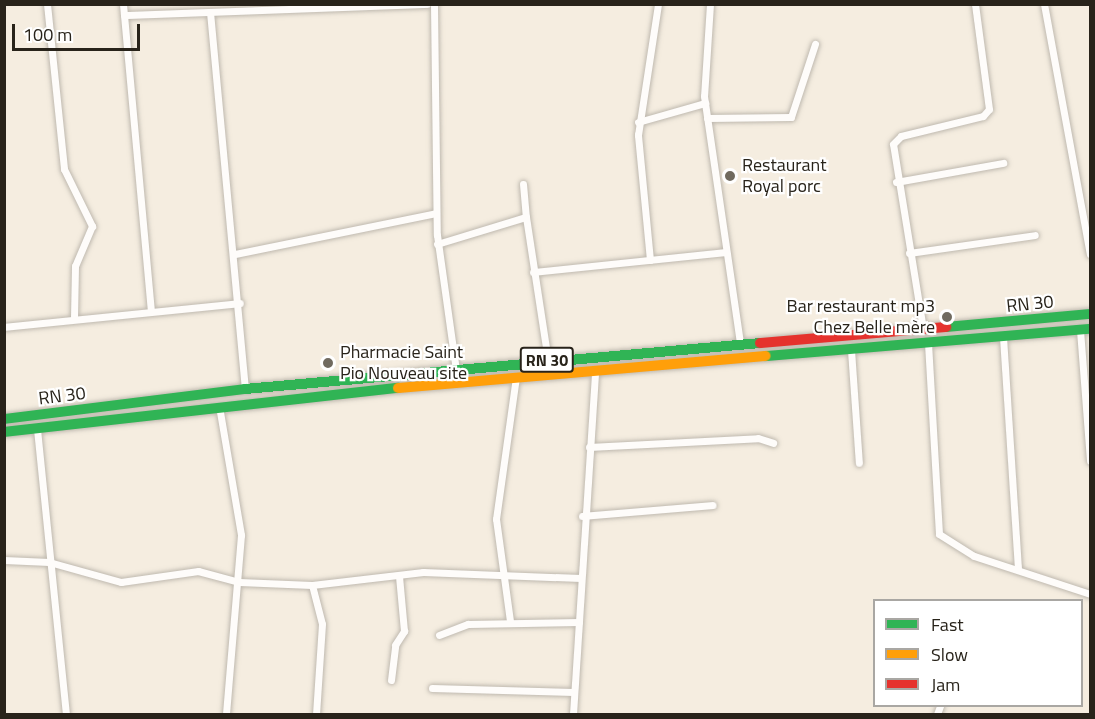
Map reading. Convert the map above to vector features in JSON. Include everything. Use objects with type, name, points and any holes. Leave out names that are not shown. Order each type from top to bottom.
[{"type":"main road","name":"RN 30","points":[[4,419],[245,389],[548,360],[1090,315]]},
{"type":"main road","name":"RN 30","points":[[4,432],[219,406],[516,376],[1085,329]]},
{"type":"street","points":[[47,4],[64,169],[92,226],[75,266],[74,318]]},
{"type":"street","points":[[123,4],[151,311]]},
{"type":"street","points":[[124,15],[427,4]]},
{"type":"street","points":[[434,4],[437,244],[456,370]]},
{"type":"street","points":[[650,260],[638,122],[658,4]]},
{"type":"street","points":[[710,4],[705,103],[740,344]]},
{"type":"street","points":[[923,329],[896,182],[893,144],[901,136],[983,116],[988,109],[975,4]]},
{"type":"street","points":[[1044,4],[1090,254]]},
{"type":"street","points":[[210,12],[240,303],[245,389]]},
{"type":"street","points":[[707,118],[791,117],[815,44]]},
{"type":"street","points":[[638,122],[705,103]]},
{"type":"street","points":[[896,182],[1003,163]]},
{"type":"street","points":[[523,184],[533,272],[548,360]]},
{"type":"street","points":[[235,255],[436,213]]},
{"type":"street","points":[[437,244],[526,217]]},
{"type":"street","points":[[909,253],[1035,235]]},
{"type":"street","points":[[533,272],[725,252]]},
{"type":"street","points":[[4,327],[74,318],[240,303]]},
{"type":"street","points":[[1085,329],[1090,461]]},
{"type":"street","points":[[1003,337],[1018,568]]},
{"type":"street","points":[[928,343],[939,534],[974,556],[1018,568],[1090,594]]},
{"type":"street","points":[[851,350],[859,463]]},
{"type":"street","points":[[573,714],[581,578],[582,516],[595,370]]},
{"type":"street","points":[[510,621],[502,579],[496,519],[516,376]]},
{"type":"street","points":[[219,406],[241,535],[239,582],[225,714]]},
{"type":"street","points":[[37,429],[66,714]]},
{"type":"street","points":[[589,447],[758,438],[774,443]]},
{"type":"street","points":[[582,516],[714,505]]},
{"type":"street","points":[[4,560],[50,562],[99,580],[141,580],[198,571],[239,582],[312,585],[463,572],[502,579],[581,578]]},
{"type":"street","points":[[391,680],[395,645],[404,631],[399,576]]},
{"type":"street","points":[[312,585],[322,624],[316,714]]},
{"type":"street","points":[[439,635],[455,626],[510,621],[579,622]]},
{"type":"street","points":[[432,688],[573,692]]},
{"type":"traffic: fast","points":[[946,327],[1090,314]]},
{"type":"traffic: fast","points":[[766,356],[1090,329]]},
{"type":"traffic: fast","points":[[4,419],[245,389],[760,343]]},
{"type":"traffic: fast","points":[[4,432],[398,388]]},
{"type":"traffic: slow","points":[[398,388],[766,356]]},
{"type":"traffic: jam","points":[[760,343],[946,327]]},
{"type":"place","name":"Restaurant Royal porc","points":[[730,176]]},
{"type":"place","name":"Bar restaurant mp3 Chez Belle mère","points":[[947,317]]},
{"type":"place","name":"Pharmacie Saint Pio Nouveau site","points":[[328,363]]}]
